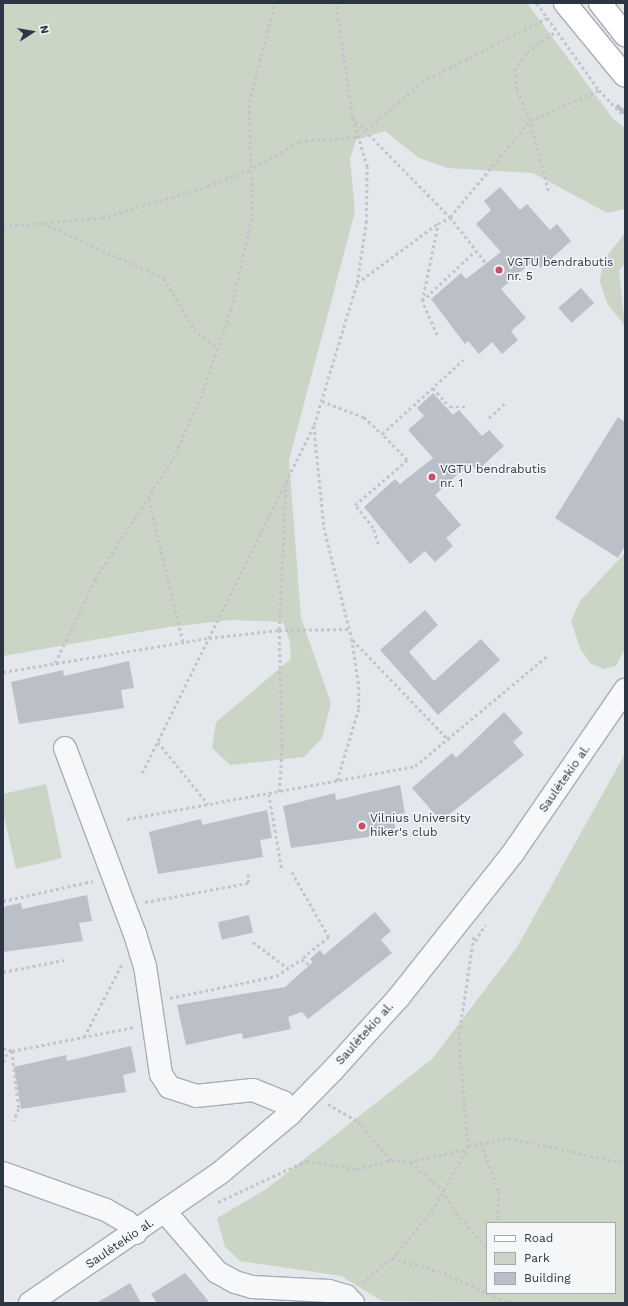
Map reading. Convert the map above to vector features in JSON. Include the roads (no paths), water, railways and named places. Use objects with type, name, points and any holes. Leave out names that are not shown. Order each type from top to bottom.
[{"type":"main road","points":[[565,3],[625,76]]},
{"type":"main road","points":[[600,3],[625,35]]},
{"type":"street","name":"Saulėtekio al.","points":[[30,1303],[166,1213],[220,1173],[290,1114],[311,1093],[399,997],[513,853],[625,690]]},
{"type":"street","points":[[65,748],[145,966],[152,1024],[162,1074],[169,1087],[196,1096],[253,1090],[283,1102],[290,1114]]},
{"type":"street","points":[[3,1173],[106,1210],[127,1222],[136,1233]]},
{"type":"street","points":[[166,1213],[218,1272],[235,1282],[252,1287],[329,1291],[350,1300]]},
{"type":"place","name":"VGTU bendrabutis nr. 5","points":[[499,270]]},
{"type":"place","name":"VGTU bendrabutis nr. 1","points":[[432,477]]},
{"type":"place","name":"Vilnius University hiker's club","points":[[362,826]]}]
